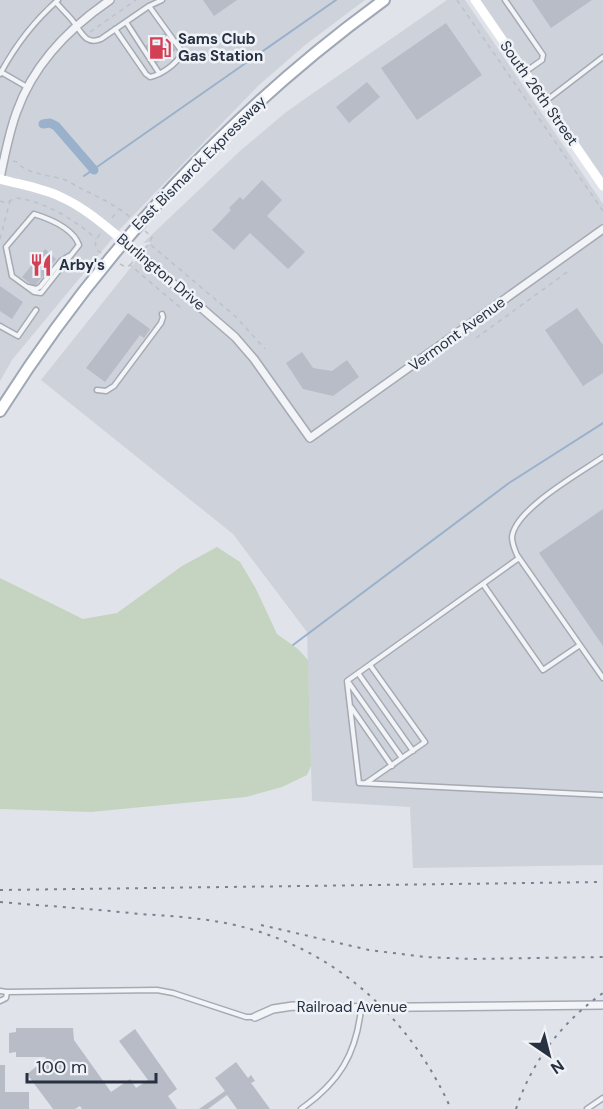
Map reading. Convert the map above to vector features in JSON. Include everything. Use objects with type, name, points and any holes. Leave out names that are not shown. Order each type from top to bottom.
[{"type":"main road","name":"East Bismarck Expressway","points":[[0,411],[54,332],[124,241],[172,186],[246,113],[313,55],[384,0]]},
{"type":"street","points":[[0,179],[13,120],[27,87],[49,53],[76,25],[110,0]]},
{"type":"street","name":"South 26th Street","points":[[475,0],[603,186]]},
{"type":"street","name":"Burlington Drive","points":[[0,179],[63,198],[124,241],[240,342],[310,438]]},
{"type":"street","name":"Vermont Avenue","points":[[310,438],[603,229]]},
{"type":"street","name":"Railroad Avenue","points":[[255,1017],[273,1009],[293,1006],[362,1008],[603,1005]]},
{"type":"lane","points":[[27,87],[0,73],[22,38],[57,1],[84,37],[95,42],[149,6],[162,0]]},
{"type":"lane","points":[[505,0],[543,55],[542,60],[525,72]]},
{"type":"lane","points":[[115,29],[148,76],[153,77],[159,73],[180,58],[181,52],[149,6]]},
{"type":"lane","points":[[126,22],[159,73]]},
{"type":"lane","points":[[545,101],[603,57]]},
{"type":"lane","points":[[34,214],[51,219],[76,237],[79,245],[42,294],[34,292],[12,276],[6,247],[34,214]]},
{"type":"lane","points":[[0,244],[6,247]]},
{"type":"lane","points":[[0,326],[18,336],[36,310]]},
{"type":"lane","points":[[97,390],[106,391],[114,386],[161,323],[162,314]]},
{"type":"lane","points":[[603,457],[535,503],[528,510],[512,537],[513,547],[519,558],[603,678]]},
{"type":"lane","points":[[347,681],[519,558]]},
{"type":"lane","points":[[483,584],[543,670],[580,645]]},
{"type":"lane","points":[[366,783],[425,742],[370,665]]},
{"type":"lane","points":[[358,673],[413,751]]},
{"type":"lane","points":[[347,681],[359,783],[603,795]]},
{"type":"lane","points":[[347,681],[402,758]]},
{"type":"lane","points":[[350,706],[392,766]]},
{"type":"lane","name":"Railroad Avenue","points":[[0,991],[157,990],[246,1017],[255,1017]]},
{"type":"lane","points":[[0,1002],[6,998],[7,992]]},
{"type":"lane","points":[[301,1109],[324,1091],[345,1065],[356,1038],[362,1008]]},
{"type":"lane","points":[[587,1109],[603,1098]]},
{"type":"path","points":[[84,37],[136,0]]},
{"type":"path","points":[[457,0],[603,211]]},
{"type":"path","points":[[4,159],[17,162],[25,170],[63,179],[119,209]]},
{"type":"path","points":[[0,239],[10,200]]},
{"type":"path","points":[[149,244],[235,316],[265,349]]},
{"type":"path","points":[[130,265],[182,309]]},
{"type":"path","points":[[476,338],[570,270]]},
{"type":"shaded area","points":[[0,0],[365,0],[305,45],[258,86],[121,228],[12,360],[0,381]]},
{"type":"shaded area","points":[[447,0],[465,0],[603,204],[603,865],[413,868],[410,807],[312,801],[307,632],[233,534],[41,380],[151,242],[143,243],[240,151],[285,113]]},
{"type":"shaded area","points":[[478,0],[603,0],[603,179]]},
{"type":"green space","points":[[217,547],[240,562],[256,589],[277,634],[298,649],[308,660],[311,766],[307,775],[282,787],[246,797],[91,812],[0,809],[0,578],[83,619],[117,613],[182,566]]},
{"type":"building","points":[[203,0],[237,0],[214,16]]},
{"type":"building","points":[[532,0],[592,0],[551,28]]},
{"type":"building","points":[[446,23],[482,75],[417,120],[381,68]]},
{"type":"building","name":"Sams Club Gas Station","points":[[164,33],[176,50],[157,63],[145,46]]},
{"type":"building","points":[[367,82],[380,97],[349,123],[336,107]]},
{"type":"building","points":[[262,180],[282,200],[267,216],[305,252],[288,269],[250,233],[234,250],[212,230],[240,197],[243,200]]},
{"type":"building","name":"Arby's","points":[[45,249],[56,259],[45,272],[47,274],[34,287],[22,277]]},
{"type":"building","points":[[0,286],[23,302],[12,319],[0,311]]},
{"type":"building","points":[[577,308],[603,345],[603,373],[583,386],[545,330]]},
{"type":"building","points":[[128,313],[150,329],[144,338],[140,335],[105,382],[86,368]]},
{"type":"building","points":[[302,352],[313,368],[332,371],[347,360],[359,377],[333,396],[303,389],[286,363]]},
{"type":"building","points":[[603,509],[603,646],[539,553]]},
{"type":"building","points":[[16,1028],[73,1028],[74,1040],[111,1092],[130,1079],[136,1088],[148,1080],[119,1041],[135,1029],[177,1089],[168,1096],[177,1109],[82,1109],[80,1106],[75,1109],[53,1109],[27,1074],[46,1059],[45,1057],[16,1057],[16,1052],[9,1053],[9,1033],[16,1032]]},
{"type":"building","points":[[236,1062],[248,1078],[251,1075],[255,1081],[251,1083],[270,1109],[237,1109],[227,1095],[208,1109],[199,1109],[225,1091],[215,1078]]},
{"type":"building","points":[[0,1065],[5,1065],[5,1092],[29,1092],[29,1109],[0,1109]]},
{"type":"waterway","points":[[84,176],[336,0]]},
{"type":"waterway","points":[[43,124],[50,123],[56,126],[94,170]]},
{"type":"waterway","points":[[293,645],[509,483],[603,423]]},
{"type":"railway","points":[[0,890],[603,882]]},
{"type":"railway","points":[[0,902],[212,921],[271,936],[305,951],[336,969],[365,991],[391,1016],[414,1045],[451,1109]]},
{"type":"railway","points":[[261,925],[369,950],[425,957],[471,959],[603,957]]},
{"type":"railway","points":[[516,1109],[531,1075],[550,1044],[574,1017],[603,993]]},
{"type":"place","name":"Sams Club Gas Station","points":[[160,48]]},
{"type":"place","name":"Arby's","points":[[41,265]]}]
